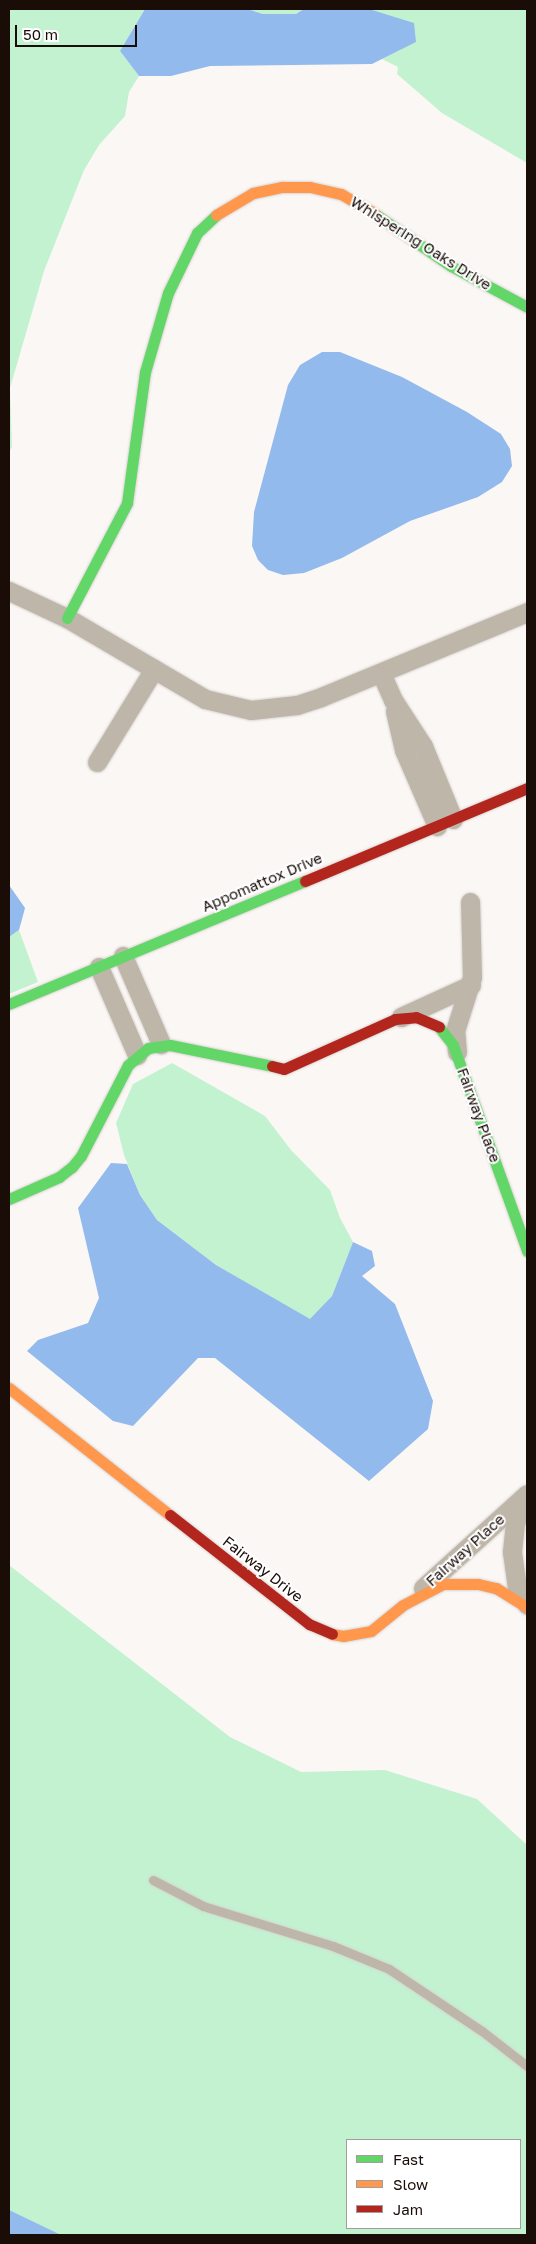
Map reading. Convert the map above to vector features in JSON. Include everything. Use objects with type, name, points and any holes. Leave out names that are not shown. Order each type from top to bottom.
[{"type":"street","name":"Whispering Oaks Drive","points":[[68,618],[127,503],[142,387],[168,293],[197,233],[223,209],[253,193],[275,188],[310,187],[340,194],[356,201],[451,266],[527,306]]},
{"type":"street","points":[[9,591],[68,618],[205,699],[251,710],[297,705],[381,673],[527,612]]},
{"type":"street","points":[[97,762],[154,670]]},
{"type":"street","points":[[381,673],[392,700],[404,750],[445,822]]},
{"type":"street","name":"Appomattox Drive","points":[[9,1004],[527,788]]},
{"type":"street","points":[[457,1054],[455,1031],[471,985],[470,902]]},
{"type":"street","points":[[9,1199],[59,1177],[72,1168],[81,1156],[128,1065],[137,1055],[161,1044],[123,956]]},
{"type":"street","points":[[99,967],[137,1055]]},
{"type":"street","name":"Fairway Place","points":[[161,1044],[284,1069],[471,985]]},
{"type":"street","name":"Fairway Place","points":[[395,1020],[416,1017],[446,1033],[457,1054],[527,1251]]},
{"type":"street","name":"Fairway Drive","points":[[9,1388],[309,1624],[328,1633],[358,1635],[384,1623],[403,1605],[428,1590],[461,1583],[496,1588],[527,1606]]},
{"type":"street","name":"Fairway Place","points":[[403,1605],[527,1494]]},
{"type":"street","points":[[527,1498],[515,1523],[512,1552],[517,1586],[527,1606]]},
{"type":"lane","points":[[153,1880],[203,1906],[333,1946],[390,1969],[482,2031],[527,2066]]},
{"type":"green space","points":[[9,9],[145,9],[120,51],[139,76],[129,92],[125,116],[99,145],[84,170],[44,271],[10,388],[12,447],[9,452]]},
{"type":"green space","points":[[247,9],[304,9],[296,14],[263,14]]},
{"type":"green space","points":[[369,9],[527,9],[527,163],[442,113],[397,74],[398,67],[382,59],[402,49],[384,15]]},
{"type":"green space","points":[[19,930],[38,982],[9,994],[9,937]]},
{"type":"green space","points":[[172,1063],[265,1116],[291,1150],[330,1190],[340,1218],[353,1242],[332,1296],[310,1320],[216,1265],[157,1220],[140,1195],[124,1155],[116,1123],[133,1084]]},
{"type":"green space","points":[[9,1565],[230,1737],[301,1772],[385,1770],[477,1799],[527,1845],[527,2235],[41,2235],[9,2213]]},
{"type":"water","points":[[145,9],[247,9],[263,14],[296,14],[304,9],[369,9],[414,23],[416,42],[372,64],[210,66],[171,76],[139,76],[120,51]]},
{"type":"water","points":[[322,352],[340,352],[402,377],[467,412],[501,434],[510,449],[512,466],[502,482],[478,497],[410,521],[342,558],[304,573],[283,575],[268,570],[258,560],[252,546],[254,512],[288,385],[300,365]]},
{"type":"water","points":[[9,885],[25,908],[19,930],[9,937]]},
{"type":"water","points":[[111,1163],[127,1164],[140,1195],[157,1220],[216,1265],[310,1319],[332,1296],[353,1242],[372,1251],[375,1266],[362,1276],[395,1304],[433,1401],[428,1429],[369,1481],[215,1358],[198,1358],[133,1426],[113,1421],[27,1351],[38,1340],[88,1323],[99,1298],[78,1208]]},
{"type":"water","points":[[9,2210],[61,2235],[9,2235]]},
{"type":"traffic: fast","points":[[375,214],[451,266],[527,307]]},
{"type":"traffic: fast","points":[[67,618],[127,503],[145,372],[168,293],[197,233],[216,215]]},
{"type":"traffic: fast","points":[[9,1004],[305,881]]},
{"type":"traffic: fast","points":[[439,1027],[453,1045],[527,1251]]},
{"type":"traffic: fast","points":[[9,1199],[59,1177],[72,1167],[81,1156],[128,1065],[148,1048],[170,1045],[272,1066]]},
{"type":"traffic: slow","points":[[216,215],[253,193],[282,187],[310,187],[341,194],[375,214]]},
{"type":"traffic: slow","points":[[9,1388],[170,1515]]},
{"type":"traffic: slow","points":[[332,1634],[343,1636],[371,1631],[403,1605],[443,1584],[478,1584],[496,1588],[527,1607]]},
{"type":"traffic: jam","points":[[305,881],[527,788]]},
{"type":"traffic: jam","points":[[272,1066],[284,1069],[395,1019],[416,1017],[439,1027]]},
{"type":"traffic: jam","points":[[170,1515],[309,1624],[332,1634]]}]
